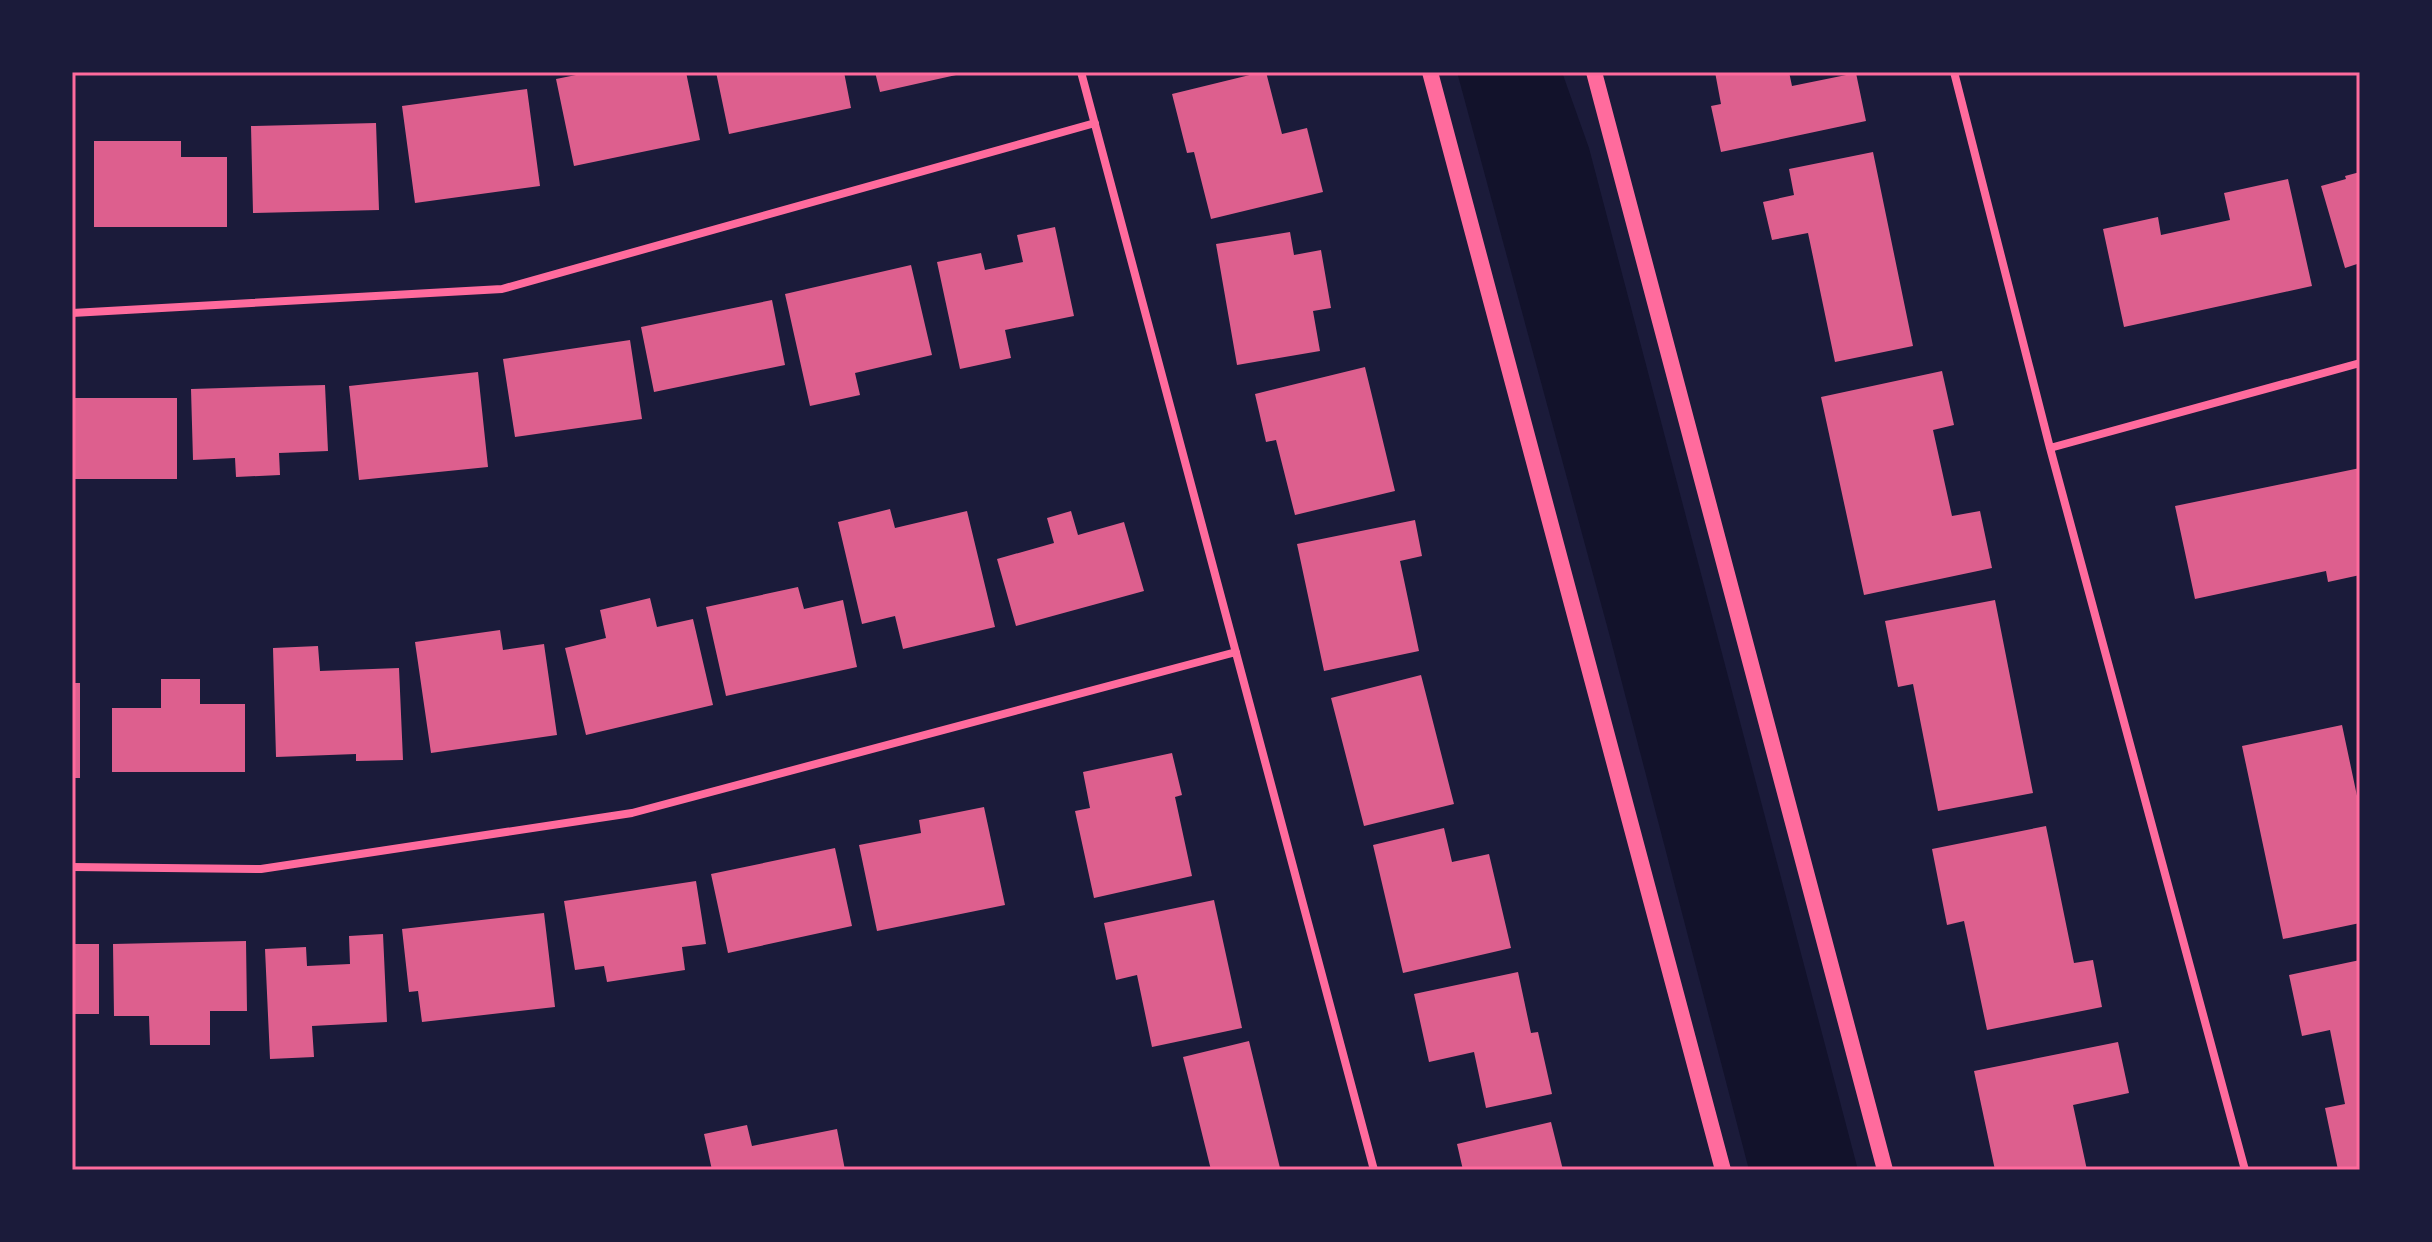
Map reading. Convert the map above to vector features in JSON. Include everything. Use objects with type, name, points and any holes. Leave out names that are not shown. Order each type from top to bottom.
[{"type":"main road","points":[[1430,72],[1723,1170]]},
{"type":"main road","points":[[1594,72],[1885,1170]]},
{"type":"street","points":[[1081,72],[1374,1170]]},
{"type":"street","points":[[1954,72],[2050,448],[2245,1170]]},
{"type":"street","points":[[72,313],[502,289],[1095,123]]},
{"type":"street","points":[[2050,448],[2360,363]]},
{"type":"street","points":[[72,867],[261,869],[632,813],[1236,652]]},
{"type":"shaded area","points":[[1457,72],[1562,72],[1589,148],[1858,1170],[1749,1170],[1610,637]]},
{"type":"building","points":[[591,72],[686,72],[700,140],[574,166],[556,79]]},
{"type":"building","points":[[716,72],[844,72],[851,108],[729,134]]},
{"type":"building","points":[[875,72],[965,72],[965,73],[880,92]]},
{"type":"building","points":[[1266,72],[1282,134],[1307,128],[1323,192],[1211,219],[1194,152],[1187,153],[1172,94]]},
{"type":"building","points":[[1715,72],[1789,72],[1792,86],[1856,73],[1866,121],[1721,152],[1711,106],[1721,104]]},
{"type":"building","points":[[527,89],[540,186],[415,203],[402,106]]},
{"type":"building","points":[[376,123],[379,210],[253,213],[251,126]]},
{"type":"building","points":[[94,141],[181,141],[181,157],[227,157],[227,227],[94,227]]},
{"type":"building","points":[[1873,152],[1913,346],[1835,362],[1808,233],[1772,240],[1763,202],[1794,195],[1789,169]]},
{"type":"building","points":[[2360,172],[2360,263],[2345,268],[2321,186]]},
{"type":"building","points":[[2288,179],[2312,286],[2124,327],[2103,229],[2158,217],[2161,235],[2230,220],[2224,193]]},
{"type":"building","points":[[1055,227],[1074,316],[1005,330],[1011,358],[960,369],[937,262],[981,253],[985,270],[1023,262],[1017,235]]},
{"type":"building","points":[[1290,232],[1294,255],[1321,250],[1331,308],[1313,311],[1320,351],[1237,365],[1216,244]]},
{"type":"building","points":[[911,265],[932,355],[855,373],[860,395],[810,406],[785,294]]},
{"type":"building","points":[[772,300],[785,365],[654,392],[641,327]]},
{"type":"building","points":[[630,340],[642,419],[515,437],[503,359]]},
{"type":"building","points":[[1365,367],[1395,491],[1295,515],[1276,440],[1266,442],[1255,394]]},
{"type":"building","points":[[1942,371],[1954,425],[1933,430],[1952,516],[1980,511],[1992,568],[1864,595],[1821,397]]},
{"type":"building","points":[[478,372],[488,467],[359,480],[349,386]]},
{"type":"building","points":[[325,385],[328,451],[279,453],[280,475],[236,477],[235,458],[193,460],[191,389]]},
{"type":"building","points":[[72,398],[177,398],[177,479],[72,479]]},
{"type":"building","points":[[2360,468],[2360,575],[2328,582],[2326,571],[2195,599],[2175,506]]},
{"type":"building","points":[[890,509],[895,528],[967,511],[995,627],[903,649],[895,616],[862,624],[838,522]]},
{"type":"building","points":[[1071,511],[1078,535],[1124,522],[1144,591],[1016,626],[997,559],[1054,543],[1047,518]]},
{"type":"building","points":[[1415,520],[1422,556],[1400,561],[1419,651],[1324,671],[1297,544]]},
{"type":"building","points":[[798,587],[804,609],[843,600],[857,667],[726,696],[706,607]]},
{"type":"building","points":[[650,598],[657,627],[693,619],[713,705],[586,735],[565,648],[606,638],[600,610]]},
{"type":"building","points":[[1995,600],[2033,793],[1938,811],[1913,684],[1898,687],[1885,621]]},
{"type":"building","points":[[500,630],[503,650],[544,644],[557,735],[431,753],[415,642]]},
{"type":"building","points":[[318,646],[320,671],[399,668],[403,760],[356,761],[356,754],[276,757],[273,648]]},
{"type":"building","points":[[1421,675],[1454,804],[1364,826],[1331,698]]},
{"type":"building","points":[[161,679],[200,679],[200,704],[245,704],[245,772],[112,772],[112,708],[161,708]]},
{"type":"building","points":[[72,683],[80,683],[80,778],[72,778]]},
{"type":"building","points":[[2342,725],[2360,810],[2360,923],[2283,939],[2242,746]]},
{"type":"building","points":[[1172,753],[1182,795],[1175,797],[1192,876],[1094,898],[1075,811],[1090,808],[1083,772]]},
{"type":"building","points":[[984,807],[1005,905],[877,931],[859,845],[921,833],[919,820]]},
{"type":"building","points":[[2046,826],[2074,963],[2093,960],[2102,1007],[1987,1030],[1964,921],[1947,925],[1932,849]]},
{"type":"building","points":[[1444,828],[1452,862],[1489,854],[1511,948],[1403,973],[1373,845]]},
{"type":"building","points":[[835,848],[852,926],[728,953],[711,874]]},
{"type":"building","points":[[696,881],[706,944],[682,947],[685,970],[607,982],[604,966],[575,970],[564,901]]},
{"type":"building","points":[[1214,900],[1242,1028],[1152,1047],[1137,975],[1116,980],[1104,923]]},
{"type":"building","points":[[544,913],[555,1007],[422,1022],[418,991],[409,992],[402,929]]},
{"type":"building","points":[[383,934],[387,1022],[312,1026],[314,1057],[270,1059],[265,949],[306,947],[307,966],[350,964],[349,936]]},
{"type":"building","points":[[246,941],[247,1011],[210,1011],[210,1045],[150,1045],[149,1016],[114,1016],[113,944]]},
{"type":"building","points":[[72,944],[99,944],[99,1014],[72,1014]]},
{"type":"building","points":[[2360,960],[2360,1167],[2338,1170],[2325,1108],[2345,1104],[2330,1030],[2302,1036],[2289,975]]},
{"type":"building","points":[[1518,972],[1531,1033],[1538,1032],[1552,1094],[1486,1108],[1474,1052],[1429,1062],[1414,994]]},
{"type":"building","points":[[1249,1041],[1280,1168],[1211,1170],[1183,1057]]},
{"type":"building","points":[[2118,1042],[2129,1093],[2073,1105],[2087,1170],[1995,1170],[1974,1071]]},
{"type":"building","points":[[1551,1122],[1563,1170],[1463,1170],[1457,1144]]},
{"type":"building","points":[[747,1125],[752,1146],[837,1129],[845,1170],[712,1170],[704,1134]]}]
